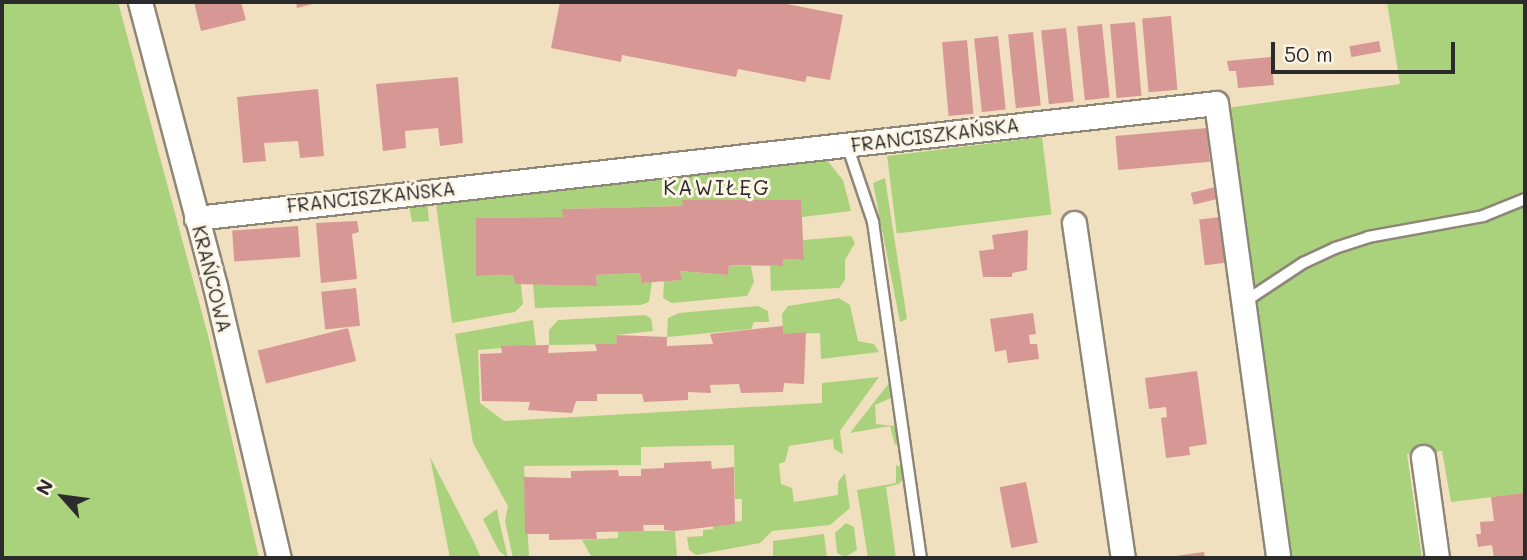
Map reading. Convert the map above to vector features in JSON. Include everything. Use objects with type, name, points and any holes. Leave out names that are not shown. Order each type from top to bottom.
[{"type":"street","name":"KRAŃCOWA","points":[[140,2],[279,558]]},
{"type":"street","name":"FRANCISZKAŃSKA","points":[[196,218],[1216,103],[1278,558]]},
{"type":"street","points":[[1074,223],[1123,558]]},
{"type":"street","points":[[1423,457],[1437,558]]},
{"type":"lane","points":[[847,145],[873,222],[921,558]]},
{"type":"lane","points":[[1244,302],[1303,263],[1335,248],[1368,237],[1483,216],[1525,199]]},
{"type":"green space","points":[[2,2],[118,2],[209,339],[259,558],[2,558]]},
{"type":"green space","points":[[1387,2],[1525,2],[1525,493],[1451,502],[1442,451],[1407,454],[1422,558],[1288,558],[1227,108],[1400,84]]},
{"type":"green space","points":[[1042,137],[1052,214],[897,233],[887,156]]},
{"type":"green space","points":[[822,154],[843,180],[851,211],[802,217],[800,200],[683,200],[683,206],[563,209],[563,217],[476,218],[476,276],[513,275],[515,283],[521,284],[523,304],[515,312],[452,323],[435,197]]},
{"type":"green space","points":[[885,178],[907,319],[900,322],[873,183]]},
{"type":"green space","points":[[427,198],[429,221],[412,222],[408,200]]},
{"type":"green space","points":[[851,236],[855,243],[845,260],[845,280],[839,288],[771,291],[770,266],[783,266],[783,259],[804,260],[803,240]]},
{"type":"green space","points":[[729,265],[751,266],[754,282],[747,296],[672,303],[663,298],[664,281],[682,280],[680,271],[728,275]]},
{"type":"green space","points":[[640,273],[641,283],[652,282],[649,302],[641,305],[535,308],[533,284],[597,286],[596,275]]},
{"type":"green space","points":[[839,298],[850,305],[858,341],[874,344],[879,352],[821,359],[820,333],[783,334],[782,314],[788,306]]},
{"type":"green space","points":[[758,306],[768,311],[769,322],[754,322],[751,329],[667,337],[668,318],[679,313]]},
{"type":"green space","points":[[645,315],[651,318],[653,331],[616,335],[617,344],[549,345],[549,330],[558,320]]},
{"type":"green space","points":[[533,320],[536,345],[478,350],[480,403],[504,421],[822,403],[822,383],[879,377],[840,431],[843,454],[834,449],[833,439],[789,446],[785,462],[779,464],[781,484],[792,488],[794,502],[838,495],[838,482],[845,473],[850,508],[830,525],[772,531],[760,543],[696,555],[689,550],[687,537],[703,536],[703,530],[713,529],[713,524],[742,521],[742,499],[735,499],[734,445],[641,447],[641,465],[524,466],[529,556],[513,558],[505,521],[508,506],[473,443],[455,334]]},
{"type":"green space","points":[[889,383],[893,397],[875,405],[876,424],[896,426],[899,443],[895,445],[890,426],[850,433]]},
{"type":"green space","points":[[430,457],[474,542],[481,558],[450,558]]},
{"type":"green space","points":[[896,465],[903,468],[904,477],[899,484],[886,487],[896,558],[868,558],[857,490],[896,483]]},
{"type":"green space","points":[[497,509],[508,558],[499,551],[483,519]]},
{"type":"green space","points":[[846,523],[854,527],[857,550],[845,557],[837,553],[835,533]]},
{"type":"green space","points":[[618,531],[675,531],[677,557],[592,558],[582,540],[618,538]]},
{"type":"green space","points":[[824,534],[827,558],[773,558],[773,541]]},
{"type":"building","points":[[194,2],[241,2],[246,20],[201,31]]},
{"type":"building","points":[[296,2],[316,2],[316,3],[297,8]]},
{"type":"building","points":[[560,2],[777,2],[843,15],[830,80],[807,76],[805,82],[738,69],[736,77],[622,55],[621,62],[551,48]]},
{"type":"building","points":[[1171,16],[1177,90],[1149,92],[1142,19]]},
{"type":"building","points":[[1135,22],[1141,96],[1117,98],[1110,24]]},
{"type":"building","points":[[1102,24],[1110,98],[1085,100],[1077,27]]},
{"type":"building","points":[[1066,28],[1074,102],[1049,104],[1041,31]]},
{"type":"building","points":[[1033,32],[1041,106],[1016,108],[1008,35]]},
{"type":"building","points":[[998,36],[1006,110],[982,112],[974,39]]},
{"type":"building","points":[[967,40],[973,114],[949,116],[942,42]]},
{"type":"building","points":[[1379,41],[1381,52],[1351,57],[1349,46]]},
{"type":"building","points":[[1271,57],[1274,85],[1238,88],[1236,71],[1229,71],[1227,61]]},
{"type":"building","points":[[458,77],[463,143],[440,146],[438,128],[405,131],[406,148],[383,151],[376,84]]},
{"type":"building","points":[[318,89],[324,156],[300,158],[298,141],[264,143],[266,161],[243,163],[237,97]]},
{"type":"building","points":[[1207,128],[1210,162],[1118,170],[1115,136]]},
{"type":"building","points":[[1215,187],[1218,199],[1194,205],[1191,193]]},
{"type":"building","points":[[682,200],[801,200],[804,260],[783,259],[783,266],[729,265],[728,275],[680,271],[682,280],[641,283],[640,273],[596,275],[597,286],[515,284],[513,275],[476,276],[476,218],[563,217],[562,209],[683,206]]},
{"type":"building","points":[[1220,217],[1226,263],[1205,265],[1199,220]]},
{"type":"building","points":[[357,221],[359,232],[352,234],[357,279],[321,283],[316,223]]},
{"type":"building","points":[[298,226],[300,257],[234,262],[232,231]]},
{"type":"building","points":[[1028,230],[1027,270],[1012,273],[1012,277],[983,277],[979,251],[994,249],[992,235]]},
{"type":"building","points":[[356,288],[360,326],[325,329],[321,292]]},
{"type":"building","points":[[1033,313],[1036,334],[1029,335],[1030,344],[1037,344],[1039,359],[1008,363],[1006,350],[995,352],[990,319]]},
{"type":"building","points":[[783,326],[783,334],[806,332],[804,384],[784,383],[783,392],[741,393],[739,384],[710,385],[711,393],[688,392],[688,400],[644,402],[642,394],[597,394],[597,401],[576,401],[572,413],[528,410],[530,402],[482,401],[480,354],[502,353],[501,346],[549,345],[548,353],[597,351],[595,344],[617,344],[616,335],[667,337],[667,346],[713,344],[710,334]]},
{"type":"building","points":[[348,328],[356,361],[266,383],[258,350]]},
{"type":"building","points":[[1197,371],[1207,444],[1189,447],[1190,455],[1166,458],[1161,418],[1167,417],[1166,407],[1149,409],[1145,378]]},
{"type":"building","points":[[711,461],[712,469],[734,467],[735,524],[675,531],[664,530],[664,525],[643,525],[644,531],[596,532],[597,539],[549,540],[549,534],[525,534],[524,477],[571,478],[571,471],[618,470],[619,476],[641,476],[641,469],[664,468],[664,463]]},
{"type":"building","points":[[1026,482],[1038,543],[1011,548],[999,487]]},
{"type":"building","points":[[1525,493],[1525,558],[1494,558],[1492,545],[1478,547],[1476,534],[1481,534],[1480,522],[1494,521],[1491,497]]},
{"type":"building","points":[[1204,552],[1205,558],[1168,557]]},
{"type":"district","name":"KAWIŁĘG","points":[[717,187]]}]
